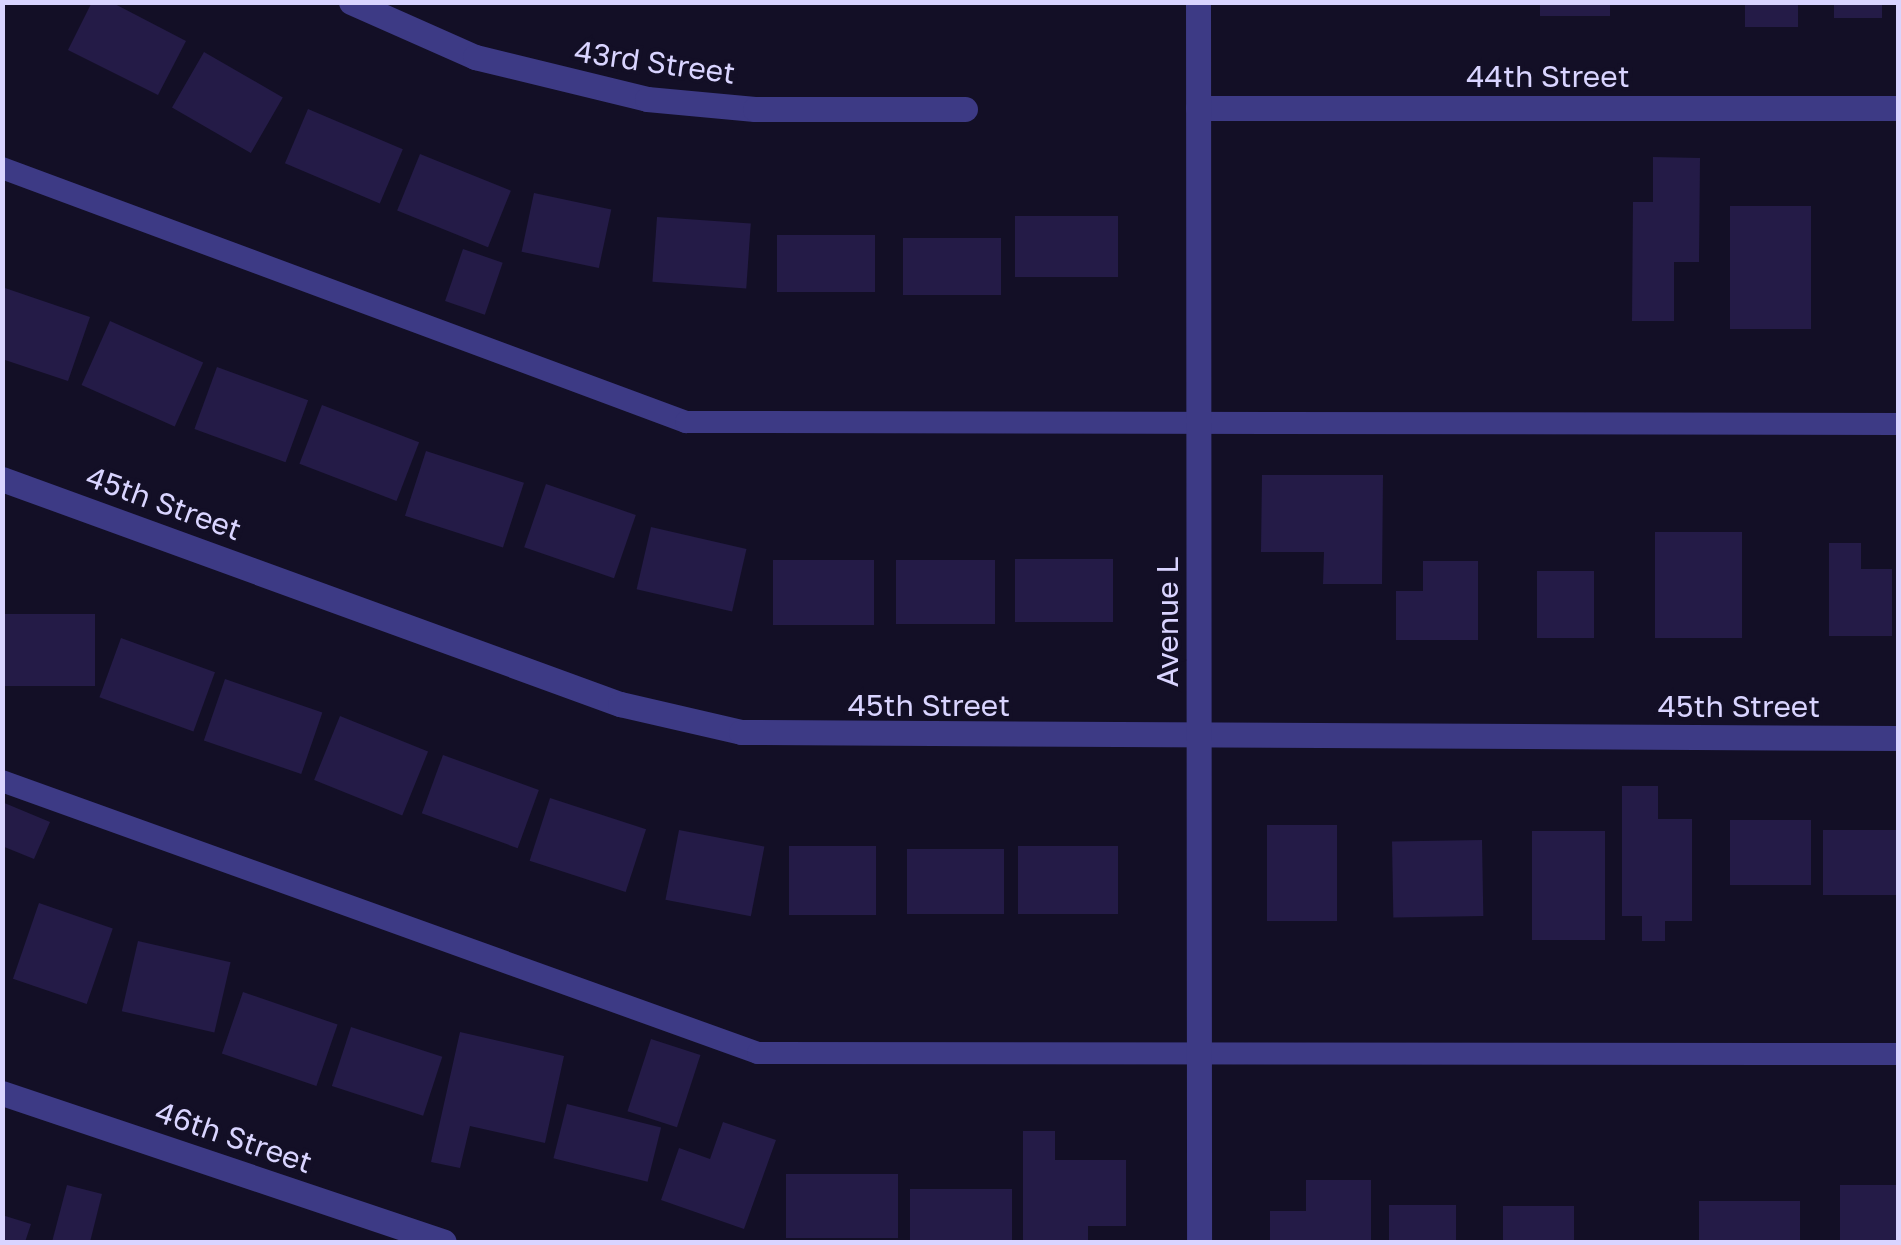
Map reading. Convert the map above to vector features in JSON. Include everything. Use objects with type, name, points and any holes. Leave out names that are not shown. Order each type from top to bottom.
[{"type":"street","name":"43rd Street","points":[[350,2],[476,56],[647,99],[755,109],[965,108]]},
{"type":"street","name":"Avenue L","points":[[1198,2],[1198,1242]]},
{"type":"street","name":"44th Street","points":[[1198,108],[1898,108]]},
{"type":"street","name":"45th Street","points":[[2,479],[674,719],[816,738],[1898,738]]},
{"type":"street","name":"46th Street","points":[[2,1093],[444,1242]]},
{"type":"lane","points":[[2,168],[686,422],[1898,424]]},
{"type":"lane","points":[[2,781],[758,1053],[1898,1054]]},
{"type":"building","points":[[92,2],[111,2],[186,41],[158,95],[68,50]]},
{"type":"building","points":[[1540,2],[1610,2],[1610,16],[1540,16]]},
{"type":"building","points":[[1745,2],[1798,2],[1798,27],[1745,27]]},
{"type":"building","points":[[1834,2],[1882,2],[1882,18],[1834,18]]},
{"type":"building","points":[[204,52],[283,98],[251,153],[172,107]]},
{"type":"building","points":[[308,109],[403,149],[380,204],[285,163]]},
{"type":"building","points":[[420,154],[511,191],[488,247],[397,211]]},
{"type":"building","points":[[1653,157],[1700,158],[1699,262],[1674,262],[1674,321],[1632,321],[1633,202],[1653,202]]},
{"type":"building","points":[[534,193],[611,209],[599,268],[522,252]]},
{"type":"building","points":[[1730,206],[1811,206],[1811,329],[1730,329]]},
{"type":"building","points":[[1015,216],[1118,216],[1118,277],[1015,277]]},
{"type":"building","points":[[657,217],[751,224],[746,288],[652,282]]},
{"type":"building","points":[[777,235],[875,235],[875,292],[777,292]]},
{"type":"building","points":[[903,238],[1001,238],[1001,295],[903,295]]},
{"type":"building","points":[[463,249],[503,263],[485,315],[445,301]]},
{"type":"building","points":[[2,287],[90,317],[68,381],[2,359]]},
{"type":"building","points":[[110,321],[203,362],[175,426],[82,385]]},
{"type":"building","points":[[217,367],[308,400],[286,462],[194,429]]},
{"type":"building","points":[[322,405],[419,442],[397,501],[299,464]]},
{"type":"building","points":[[426,451],[524,483],[503,548],[405,516]]},
{"type":"building","points":[[1262,475],[1383,475],[1382,584],[1323,584],[1324,552],[1261,552]]},
{"type":"building","points":[[546,484],[636,515],[614,578],[524,547]]},
{"type":"building","points":[[651,527],[746,549],[732,611],[637,589]]},
{"type":"building","points":[[1655,532],[1742,532],[1742,638],[1655,638]]},
{"type":"building","points":[[1829,543],[1861,543],[1861,569],[1892,569],[1892,636],[1829,636]]},
{"type":"building","points":[[1015,559],[1113,559],[1113,622],[1015,622]]},
{"type":"building","points":[[773,560],[874,560],[874,625],[773,625]]},
{"type":"building","points":[[896,560],[995,560],[995,624],[896,624]]},
{"type":"building","points":[[1423,561],[1478,561],[1478,640],[1396,640],[1396,591],[1423,591]]},
{"type":"building","points":[[1537,571],[1594,571],[1594,638],[1537,638]]},
{"type":"building","points":[[2,614],[95,614],[95,686],[2,686]]},
{"type":"building","points":[[121,638],[215,672],[193,731],[99,697]]},
{"type":"building","points":[[225,679],[322,713],[301,774],[204,740]]},
{"type":"building","points":[[340,716],[428,752],[402,816],[314,780]]},
{"type":"building","points":[[443,755],[539,790],[518,848],[422,813]]},
{"type":"building","points":[[1622,786],[1658,786],[1658,819],[1692,819],[1692,921],[1665,921],[1665,941],[1642,941],[1642,916],[1622,916]]},
{"type":"building","points":[[550,798],[646,829],[626,892],[530,861]]},
{"type":"building","points":[[2,802],[50,822],[34,859],[2,846]]},
{"type":"building","points":[[1730,820],[1811,820],[1811,885],[1730,885]]},
{"type":"building","points":[[1267,825],[1337,825],[1337,921],[1267,921]]},
{"type":"building","points":[[679,830],[764,847],[751,916],[665,900]]},
{"type":"building","points":[[1823,830],[1898,830],[1898,895],[1823,895]]},
{"type":"building","points":[[1532,831],[1605,831],[1605,940],[1532,940]]},
{"type":"building","points":[[1482,840],[1483,916],[1393,918],[1392,842]]},
{"type":"building","points":[[789,846],[876,846],[876,915],[789,915]]},
{"type":"building","points":[[1018,846],[1118,846],[1118,914],[1018,914]]},
{"type":"building","points":[[907,849],[1004,849],[1004,914],[907,914]]},
{"type":"building","points":[[39,903],[113,928],[87,1004],[13,979]]},
{"type":"building","points":[[138,941],[231,962],[214,1033],[122,1011]]},
{"type":"building","points":[[243,992],[338,1025],[316,1086],[222,1053]]},
{"type":"building","points":[[351,1027],[442,1057],[423,1116],[332,1086]]},
{"type":"building","points":[[460,1032],[564,1056],[545,1143],[470,1126],[460,1168],[431,1162]]},
{"type":"building","points":[[651,1039],[700,1055],[677,1127],[628,1111]]},
{"type":"building","points":[[567,1104],[661,1127],[648,1182],[553,1158]]},
{"type":"building","points":[[723,1122],[776,1140],[744,1229],[661,1200],[679,1148],[710,1159]]},
{"type":"building","points":[[1023,1131],[1055,1131],[1055,1160],[1126,1160],[1126,1226],[1088,1226],[1088,1242],[1023,1242]]},
{"type":"building","points":[[786,1174],[898,1174],[898,1238],[786,1238]]},
{"type":"building","points":[[1306,1180],[1371,1180],[1371,1242],[1270,1242],[1270,1211],[1306,1211]]},
{"type":"building","points":[[67,1185],[102,1194],[90,1242],[52,1242]]},
{"type":"building","points":[[1840,1185],[1898,1185],[1898,1242],[1840,1242]]},
{"type":"building","points":[[910,1189],[1012,1189],[1012,1242],[910,1242]]},
{"type":"building","points":[[1699,1201],[1800,1201],[1800,1242],[1699,1242]]},
{"type":"building","points":[[1389,1205],[1456,1205],[1456,1242],[1389,1242]]},
{"type":"building","points":[[1503,1206],[1574,1206],[1574,1242],[1503,1242]]},
{"type":"building","points":[[2,1215],[31,1224],[25,1242],[2,1242]]}]
